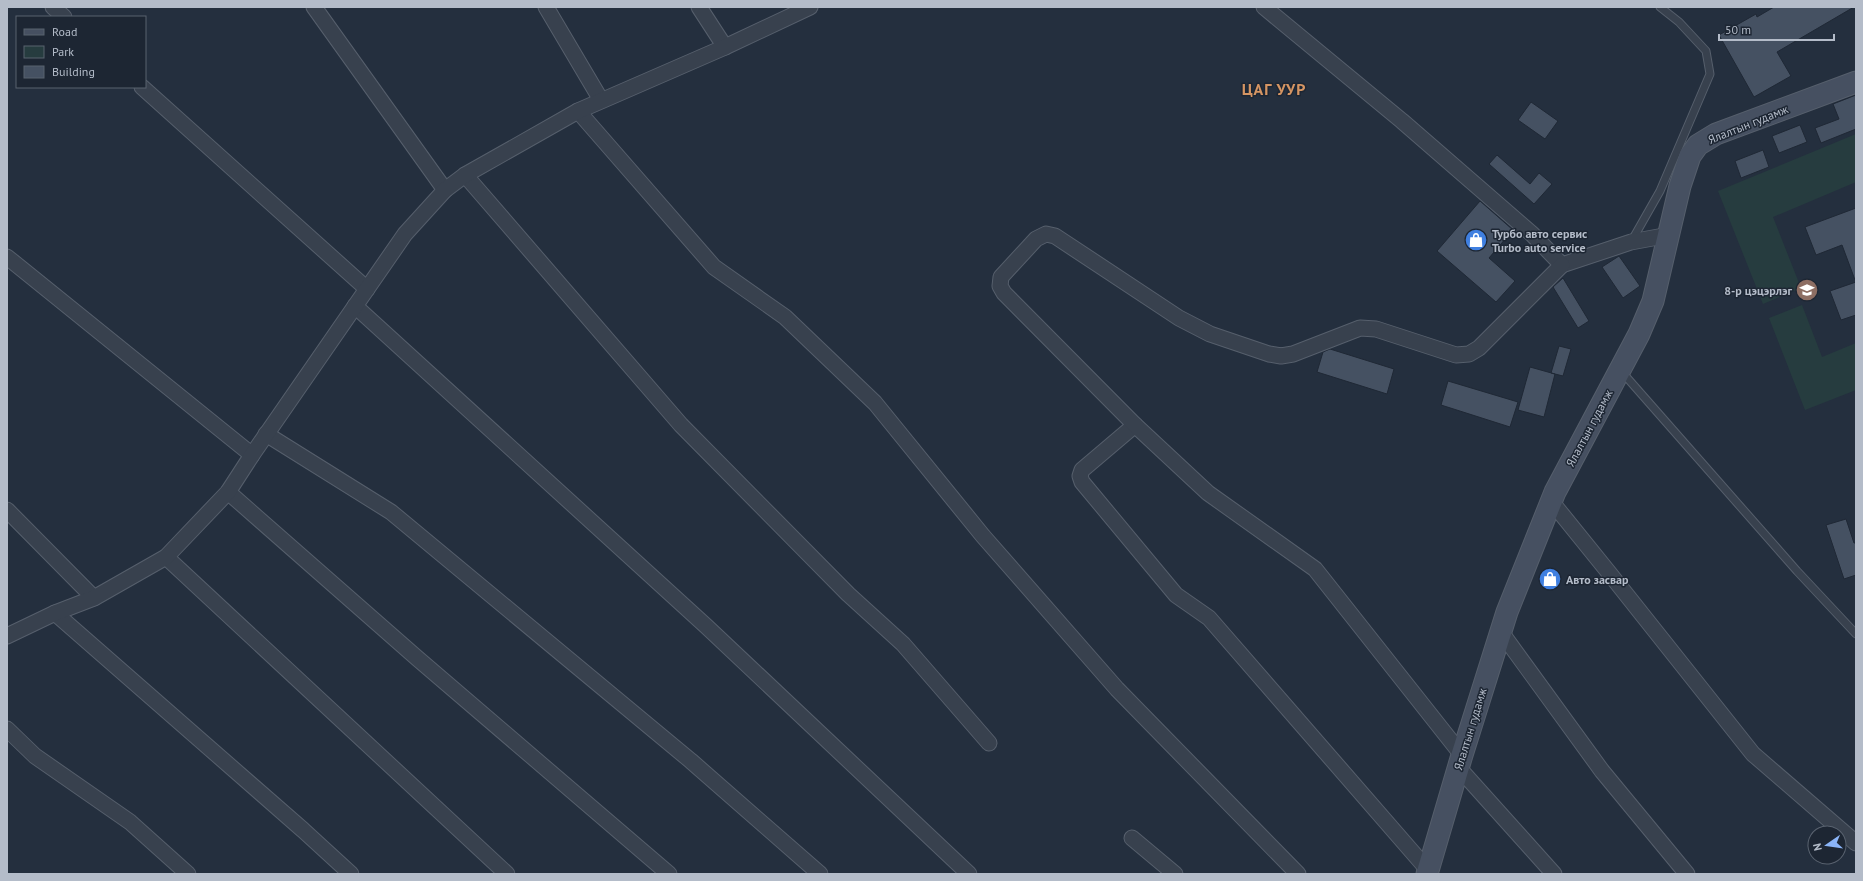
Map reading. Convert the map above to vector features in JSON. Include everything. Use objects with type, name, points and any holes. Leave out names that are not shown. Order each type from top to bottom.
[{"type":"street","points":[[53,7],[63,16]]},
{"type":"street","points":[[314,7],[445,190]]},
{"type":"street","points":[[546,7],[601,100]]},
{"type":"street","points":[[699,7],[725,47]]},
{"type":"street","points":[[7,636],[55,613],[94,598],[166,557],[228,492],[266,434],[405,234],[445,190],[466,175],[578,111],[725,47],[810,7]]},
{"type":"street","points":[[1264,7],[1402,121],[1532,234],[1562,265]]},
{"type":"street","name":"Ялалтын гудамж","points":[[1427,872],[1507,612],[1551,501],[1639,334],[1653,301],[1685,170],[1690,156],[1698,145],[1716,134],[1856,82]]},
{"type":"street","points":[[143,88],[367,289]]},
{"type":"street","points":[[578,111],[714,267],[784,317],[875,403],[983,536],[1117,689],[1298,874]]},
{"type":"street","points":[[466,175],[681,425],[848,594],[903,644],[989,743]]},
{"type":"street","points":[[1554,874],[1460,761],[1315,569],[1208,493],[1135,424],[1004,293],[1000,286],[1001,277],[1036,238],[1046,234],[1055,236],[1180,318],[1210,334],[1269,354],[1281,356],[1293,354],[1360,328],[1376,329],[1456,356],[1469,354],[1479,348],[1562,265],[1631,242],[1669,234]]},
{"type":"street","points":[[7,257],[252,455]]},
{"type":"street","points":[[355,306],[700,621],[969,874]]},
{"type":"street","points":[[1135,424],[1082,470],[1080,476],[1082,482],[1176,596],[1209,618],[1427,872]]},
{"type":"street","points":[[266,434],[391,512],[691,761],[820,874]]},
{"type":"street","points":[[228,492],[417,658],[669,874]]},
{"type":"street","points":[[1551,501],[1753,754],[1856,843]]},
{"type":"street","points":[[7,510],[94,598]]},
{"type":"street","points":[[166,557],[507,874]]},
{"type":"street","points":[[55,613],[303,830],[351,874]]},
{"type":"street","points":[[1501,632],[1602,771],[1687,874]]},
{"type":"street","points":[[7,729],[35,756],[130,822],[188,874]]},
{"type":"street","points":[[1132,838],[1175,874]]},
{"type":"lane","points":[[1631,242],[1660,191],[1710,74],[1706,51],[1679,22],[1660,7]]},
{"type":"lane","points":[[1620,370],[1797,571],[1856,634]]},
{"type":"green space","points":[[1856,134],[1856,182],[1773,217],[1801,288],[1763,304],[1718,191]]},
{"type":"green space","points":[[1802,305],[1822,357],[1856,343],[1856,390],[1805,410],[1769,318]]},
{"type":"building","points":[[1774,7],[1854,7],[1777,52],[1791,76],[1754,97],[1719,35],[1756,14],[1757,17]]},
{"type":"building","points":[[1856,95],[1856,129],[1821,143],[1815,128],[1839,119],[1833,104]]},
{"type":"building","points":[[1531,102],[1558,121],[1545,139],[1518,120]]},
{"type":"building","points":[[1800,125],[1807,142],[1779,153],[1772,136]]},
{"type":"building","points":[[1763,150],[1769,167],[1741,178],[1735,161]]},
{"type":"building","points":[[1497,155],[1530,184],[1539,173],[1552,184],[1534,204],[1489,164]]},
{"type":"building","name":"Турбо авто сервис Turbo auto service","points":[[1480,201],[1513,230],[1489,258],[1515,281],[1496,302],[1437,251]]},
{"type":"building","points":[[1856,208],[1855,280],[1842,245],[1816,255],[1805,227]]},
{"type":"building","points":[[1619,256],[1640,286],[1623,298],[1602,267]]},
{"type":"building","points":[[1563,278],[1589,321],[1578,328],[1553,287]]},
{"type":"building","points":[[1856,282],[1856,315],[1841,320],[1830,291]]},
{"type":"building","points":[[1559,346],[1571,349],[1563,376],[1555,374],[1544,417],[1518,410],[1530,367],[1551,373]]},
{"type":"building","points":[[1330,349],[1394,369],[1387,394],[1317,372],[1323,352]]},
{"type":"building","points":[[1448,381],[1518,402],[1510,427],[1441,405]]},
{"type":"building","points":[[1846,519],[1854,543],[1856,543],[1856,575],[1844,579],[1826,525]]},
{"type":"place","name":"Турбо авто сервис Turbo auto service","points":[[1476,240]]},
{"type":"place","name":"8-р цэцэрлэг","points":[[1807,290]]},
{"type":"place","name":"Авто засвар","points":[[1550,579]]},
{"type":"district","name":"ЦАГ УУР","points":[[1274,89]]}]
